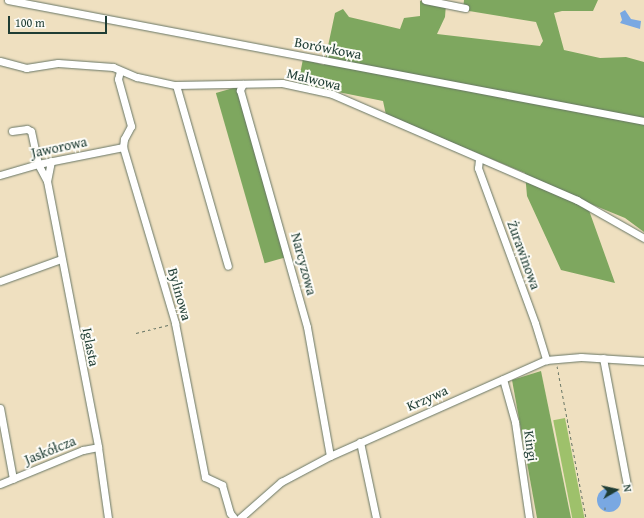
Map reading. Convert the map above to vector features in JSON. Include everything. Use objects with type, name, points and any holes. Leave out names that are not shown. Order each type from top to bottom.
[{"type":"street","name":"Borówkowa","points":[[8,0],[644,121]]},
{"type":"street","points":[[425,0],[465,8]]},
{"type":"street","name":"Malwowa","points":[[0,61],[19,67],[58,63],[113,68],[176,85],[282,83],[332,94],[577,200],[644,238]]},
{"type":"street","points":[[120,71],[118,79],[131,126],[124,139],[123,147]]},
{"type":"street","name":"Narcyzowa","points":[[243,84],[240,90],[307,327],[330,456]]},
{"type":"street","points":[[176,85],[228,266]]},
{"type":"street","name":"Iglasta","points":[[12,131],[27,129],[31,131],[38,164],[47,181],[98,447],[108,518]]},
{"type":"street","name":"Jaworowa","points":[[0,175],[51,161],[123,147]]},
{"type":"street","name":"Bylinowa","points":[[123,147],[175,323],[205,477],[222,485],[230,513],[234,518]]},
{"type":"street","name":"Żurawinowa","points":[[479,158],[478,168],[533,316],[546,360]]},
{"type":"street","name":"Iglasta","points":[[47,181],[51,161]]},
{"type":"street","points":[[0,281],[61,259]]},
{"type":"street","points":[[603,358],[627,485]]},
{"type":"street","name":"Krzywa","points":[[240,518],[281,482],[330,456],[546,360],[603,358],[644,361]]},
{"type":"street","name":"Kingi","points":[[503,379],[515,422],[529,518]]},
{"type":"street","name":"Jaskółcza","points":[[0,408],[13,479]]},
{"type":"street","points":[[360,442],[376,518]]},
{"type":"street","name":"Jaskółcza","points":[[0,484],[82,450],[98,447]]},
{"type":"path","points":[[136,333],[175,323]]},
{"type":"path","points":[[556,359],[586,518]]},
{"type":"green space","points":[[464,0],[598,0],[593,11],[562,11],[554,13],[564,50],[600,58],[626,57],[644,62],[644,232],[625,218],[586,202],[615,283],[561,270],[527,196],[525,173],[386,115],[383,101],[298,84],[303,59],[324,65],[335,13],[343,9],[349,17],[400,29],[404,18],[420,16],[420,1],[446,4],[445,17],[437,34],[540,46],[543,41],[536,22],[463,10]]},
{"type":"green space","points":[[237,87],[286,257],[265,263],[216,93]]},
{"type":"green space","points":[[541,371],[571,518],[537,518],[512,380]]},
{"type":"green space","points":[[565,418],[584,518],[572,518],[553,420]]},
{"type":"water","points":[[625,10],[631,19],[641,21],[640,29],[620,23],[622,20],[620,13]]},
{"type":"water","points":[[609,488],[618,491],[621,500],[618,509],[609,512],[600,509],[597,500],[600,491]]}]
